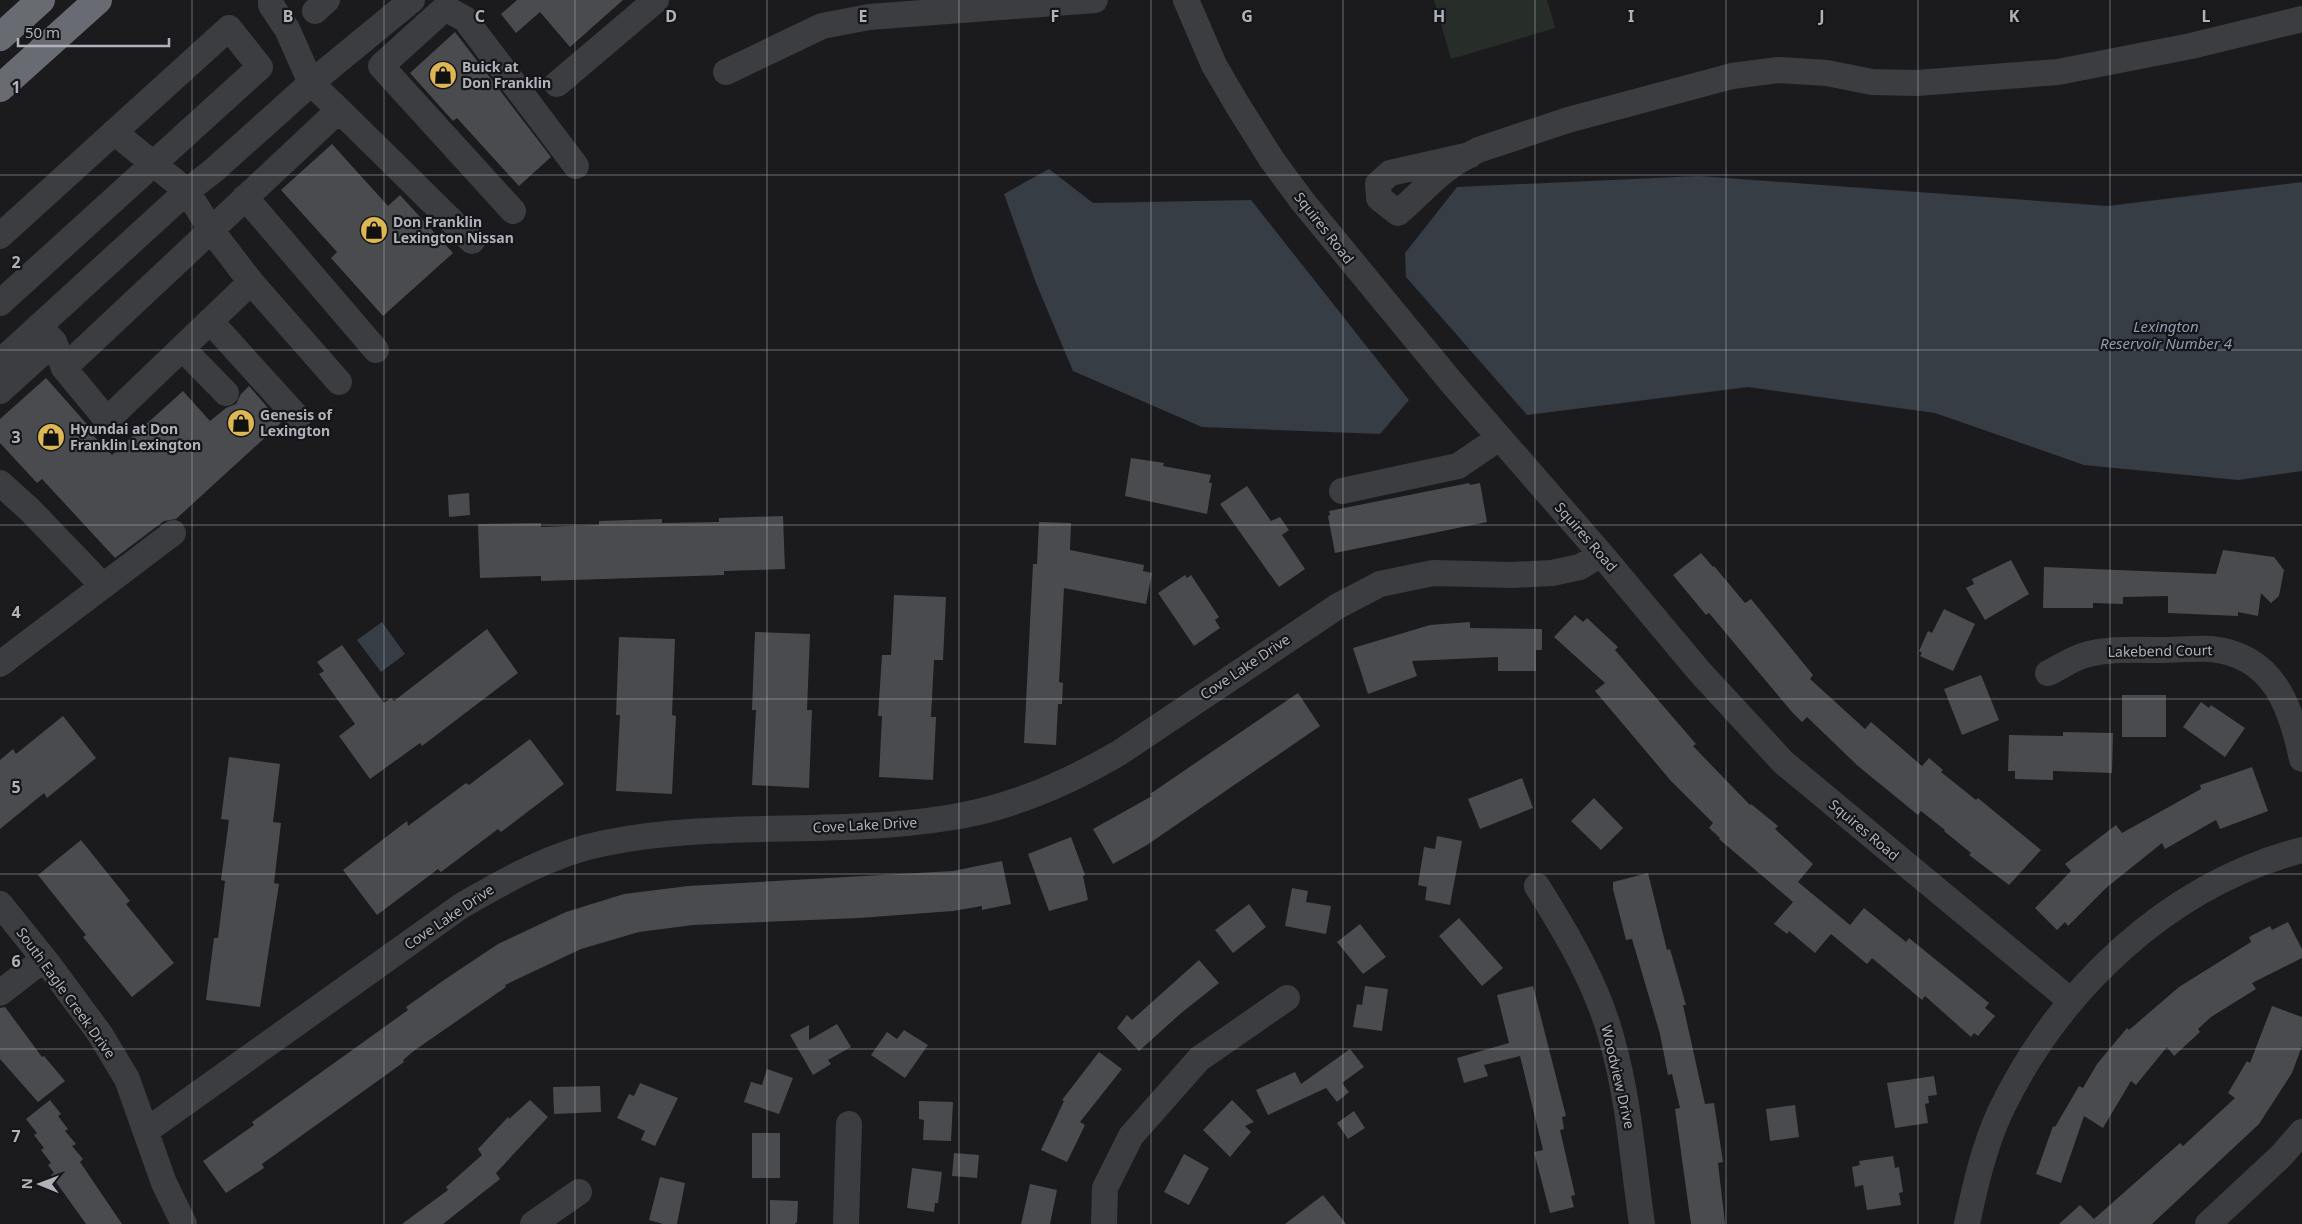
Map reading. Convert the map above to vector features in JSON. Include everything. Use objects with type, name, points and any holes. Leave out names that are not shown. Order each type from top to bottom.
[{"type":"highway","points":[[0,37],[41,0]]},
{"type":"highway","points":[[0,88],[98,0]]},
{"type":"street","points":[[271,0],[271,5],[287,29],[311,83],[472,242]]},
{"type":"street","points":[[0,391],[46,334],[187,192],[311,83],[412,0]]},
{"type":"street","points":[[557,84],[656,0]]},
{"type":"street","points":[[726,72],[822,26],[870,17],[959,5],[1095,0]]},
{"type":"street","name":"Squires Road","points":[[1186,0],[1214,65],[1272,160],[1350,261],[1699,671],[1783,762],[2071,1001]]},
{"type":"street","points":[[513,211],[380,66],[445,8],[465,19],[576,166]]},
{"type":"street","points":[[1470,155],[1523,134],[1568,120],[1732,76],[1779,70],[1826,73],[1872,82],[1917,83],[2058,72],[2191,46],[2302,19]]},
{"type":"street","points":[[0,236],[229,28],[260,67],[156,164],[0,303]]},
{"type":"street","points":[[64,368],[339,110]]},
{"type":"street","points":[[114,132],[156,164],[187,192],[211,230],[251,282],[339,382]]},
{"type":"street","points":[[245,197],[376,350]]},
{"type":"street","points":[[46,334],[64,368],[107,420],[251,282]]},
{"type":"street","points":[[210,321],[298,418]]},
{"type":"street","points":[[0,362],[46,334]]},
{"type":"street","points":[[182,348],[226,393]]},
{"type":"street","points":[[1342,491],[1458,466],[1499,438]]},
{"type":"street","points":[[0,484],[31,511],[103,586]]},
{"type":"street","points":[[0,664],[173,533]]},
{"type":"street","name":"Cove Lake Drive","points":[[146,1131],[461,906],[505,880],[561,856],[605,843],[667,834],[921,822],[975,813],[1010,804],[1074,778],[1119,753],[1338,606],[1380,584],[1433,573],[1512,575],[1552,573],[1580,567],[1601,554]]},
{"type":"street","name":"Lakebend Court","points":[[2048,673],[2081,656],[2102,652],[2210,649],[2230,653],[2244,658],[2257,666],[2284,698],[2294,724],[2302,759]]},
{"type":"street","points":[[1967,1224],[1985,1152],[2000,1113],[2019,1076],[2071,1001],[2099,969],[2124,946],[2194,896],[2245,869],[2302,850]]},
{"type":"street","name":"Woodview Drive","points":[[1537,886],[1584,967],[1612,1040],[1627,1104],[1642,1224]]},
{"type":"street","name":"South Eagle Creek Drive","points":[[0,904],[100,1034],[127,1079],[164,1183],[184,1224]]},
{"type":"street","points":[[0,994],[44,959]]},
{"type":"street","points":[[1104,1224],[1105,1188],[1131,1136],[1199,1060],[1287,998]]},
{"type":"street","points":[[846,1224],[849,1124]]},
{"type":"street","points":[[2208,1224],[2281,1156],[2302,1132]]},
{"type":"street","points":[[533,1224],[579,1192]]},
{"type":"shaded area","points":[[1434,0],[1547,0],[1555,28],[1451,59]]},
{"type":"water","points":[[1049,169],[1093,203],[1251,200],[1409,400],[1380,434],[1202,427],[1073,371],[1036,283],[1004,194]]},
{"type":"water","name":"Lexington Reservoir Number 4","points":[[1699,176],[2108,206],[2302,182],[2302,471],[2238,480],[2084,465],[1935,413],[1748,387],[1527,415],[1406,277],[1405,253],[1457,187]]},
{"type":"water","points":[[382,622],[405,654],[381,672],[357,640]]},
{"type":"building","points":[[517,0],[623,0],[570,47],[540,12],[516,33],[501,14]]},
{"type":"building","points":[[455,32],[551,157],[519,186],[457,118],[453,121],[410,73]]},
{"type":"building","name":"Don Franklin Lexington Nissan","points":[[332,144],[388,206],[400,195],[453,253],[383,316],[331,258],[337,252],[281,190]]},
{"type":"building","points":[[46,378],[93,431],[91,433],[112,455],[183,391],[210,421],[226,408],[236,404],[241,394],[249,386],[281,423],[176,519],[164,521],[115,558],[42,479],[37,483],[0,443],[0,419]]},
{"type":"building","points":[[1131,458],[1164,463],[1163,466],[1211,475],[1209,483],[1212,483],[1207,514],[1125,496]]},
{"type":"building","points":[[1469,483],[1470,485],[1480,483],[1487,522],[1335,553],[1328,516],[1330,515],[1329,511]]},
{"type":"building","points":[[1247,486],[1271,521],[1280,517],[1289,530],[1282,535],[1305,569],[1279,587],[1220,504]]},
{"type":"building","points":[[469,493],[470,515],[449,517],[448,495]]},
{"type":"building","points":[[783,516],[785,569],[724,571],[724,575],[541,581],[541,576],[480,578],[478,524],[541,523],[541,527],[599,525],[599,521],[662,519],[662,523],[719,522],[719,518]]},
{"type":"building","points":[[1039,522],[1071,523],[1070,550],[1144,565],[1143,571],[1152,573],[1146,604],[1064,588],[1059,682],[1063,683],[1062,704],[1058,704],[1056,745],[1024,743],[1033,564],[1037,564]]},
{"type":"building","points":[[2223,550],[2274,557],[2284,570],[2279,596],[2271,603],[2261,593],[2258,616],[2238,612],[2238,616],[2168,613],[2168,596],[2123,597],[2123,604],[2093,603],[2093,608],[2043,608],[2044,567],[2216,574]]},
{"type":"building","points":[[1701,553],[1745,603],[1751,599],[1813,675],[1810,679],[1865,729],[1871,722],[1922,766],[1929,758],[1943,770],[1941,772],[1976,800],[1978,798],[2041,850],[2009,885],[1969,855],[1971,853],[1921,811],[1918,815],[1858,766],[1807,717],[1802,722],[1792,712],[1709,613],[1706,615],[1673,575]]},
{"type":"building","points":[[2011,560],[2029,594],[1985,620],[1966,588],[1974,584],[1972,579]]},
{"type":"building","points":[[1185,575],[1187,578],[1191,575],[1219,617],[1215,620],[1220,628],[1194,646],[1158,593]]},
{"type":"building","points":[[894,595],[946,597],[943,660],[934,660],[931,717],[936,717],[933,780],[879,777],[882,716],[878,716],[882,655],[891,655]]},
{"type":"building","points":[[1944,609],[1975,624],[1953,671],[1920,656],[1922,653],[1919,651],[1928,631],[1932,633]]},
{"type":"building","points":[[1575,615],[1583,622],[1587,618],[1618,647],[1615,650],[1696,744],[1693,746],[1750,805],[1778,826],[1775,829],[1813,864],[1798,882],[1850,925],[1864,908],[1906,942],[1909,938],[1989,1003],[1985,1008],[1995,1016],[1978,1036],[1974,1033],[1971,1037],[1925,996],[1922,1000],[1872,958],[1867,964],[1831,934],[1815,953],[1789,931],[1787,934],[1774,924],[1793,902],[1719,839],[1709,828],[1713,823],[1671,781],[1595,691],[1605,683],[1554,637]]},
{"type":"building","points":[[1470,622],[1470,628],[1542,629],[1542,650],[1536,650],[1536,671],[1498,671],[1498,657],[1412,661],[1417,676],[1368,694],[1353,648],[1430,625]]},
{"type":"building","points":[[487,629],[518,673],[422,746],[420,743],[370,779],[339,736],[355,724],[319,674],[324,671],[317,662],[342,645],[384,703],[391,698],[394,701]]},
{"type":"building","points":[[755,632],[810,634],[807,710],[812,710],[809,788],[752,785],[756,710],[752,710]]},
{"type":"building","points":[[619,637],[675,639],[672,715],[676,716],[672,794],[616,791],[620,715],[616,715]]},
{"type":"building","points":[[1981,675],[1999,720],[1962,735],[1944,689]]},
{"type":"building","points":[[1298,693],[1320,726],[1147,845],[1113,864],[1093,829],[1152,796],[1150,794]]},
{"type":"building","points":[[2122,695],[2166,695],[2166,737],[2122,737]]},
{"type":"building","points":[[2201,702],[2209,708],[2211,705],[2245,728],[2225,757],[2183,727]]},
{"type":"building","points":[[63,716],[96,758],[47,798],[44,793],[0,829],[0,760],[13,749],[16,754]]},
{"type":"building","points":[[2063,732],[2113,733],[2112,773],[2053,771],[2053,780],[2015,779],[2015,771],[2008,771],[2009,735],[2063,736]]},
{"type":"building","points":[[530,739],[564,784],[501,832],[498,829],[441,872],[438,869],[377,915],[343,870],[407,821],[408,826],[466,783],[469,785]]},
{"type":"building","points":[[229,757],[280,764],[273,822],[281,823],[274,883],[279,884],[260,1007],[206,1000],[214,938],[218,938],[225,881],[221,880],[229,820],[221,819]]},
{"type":"building","points":[[2252,767],[2268,811],[2220,829],[2216,820],[2165,849],[2162,843],[2106,888],[2068,926],[2065,922],[2057,930],[2035,908],[2071,871],[2065,864],[2116,825],[2122,833],[2201,789],[2200,785]]},
{"type":"building","points":[[1522,778],[1533,808],[1480,829],[1468,799]]},
{"type":"building","points":[[1594,798],[1623,828],[1601,850],[1571,821]]},
{"type":"building","points":[[1437,836],[1462,841],[1450,905],[1425,900],[1427,887],[1418,885],[1424,847],[1435,849]]},
{"type":"building","points":[[1071,837],[1085,875],[1083,876],[1088,900],[1049,911],[1028,854]]},
{"type":"building","points":[[81,840],[130,901],[126,904],[174,963],[132,997],[83,937],[86,935],[38,875]]},
{"type":"building","points":[[1002,861],[1011,904],[982,910],[982,906],[953,911],[859,918],[693,925],[639,932],[581,949],[505,985],[506,987],[415,1050],[403,1060],[404,1062],[262,1164],[264,1168],[226,1193],[203,1161],[254,1125],[252,1122],[408,1010],[406,1007],[444,980],[498,944],[566,912],[624,894],[688,886],[953,871]]},
{"type":"building","points":[[1648,873],[1667,950],[1670,949],[1686,1005],[1683,1005],[1705,1104],[1714,1103],[1723,1162],[1718,1163],[1725,1224],[1691,1224],[1675,1109],[1680,1108],[1672,1074],[1668,1075],[1660,1034],[1632,939],[1626,940],[1613,889],[1613,882]]},
{"type":"building","points":[[1292,888],[1308,891],[1306,902],[1331,906],[1326,934],[1285,926]]},
{"type":"building","points":[[1249,904],[1266,927],[1233,953],[1215,930]]},
{"type":"building","points":[[1459,918],[1503,968],[1482,986],[1439,936]]},
{"type":"building","points":[[2288,922],[2302,949],[2302,958],[2252,983],[2256,989],[2211,1017],[2198,1029],[2200,1032],[2174,1056],[2167,1047],[2136,1085],[2131,1081],[2103,1128],[2084,1116],[2061,1183],[2036,1174],[2053,1126],[2055,1127],[2079,1086],[2083,1088],[2097,1064],[2127,1028],[2129,1030],[2179,987],[2251,942],[2249,937],[2270,926],[2272,930]]},
{"type":"building","points":[[1360,924],[1386,957],[1363,974],[1337,942]]},
{"type":"building","points":[[1199,960],[1219,983],[1180,1014],[1139,1051],[1117,1028],[1127,1015],[1132,1020]]},
{"type":"building","points":[[1365,986],[1388,989],[1382,1031],[1353,1027],[1357,1004],[1362,1005]]},
{"type":"building","points":[[1533,986],[1566,1116],[1562,1117],[1564,1129],[1560,1130],[1575,1195],[1571,1196],[1574,1207],[1550,1213],[1534,1152],[1543,1150],[1520,1056],[1484,1065],[1488,1076],[1464,1083],[1457,1058],[1509,1043],[1497,995]]},
{"type":"building","points":[[2272,1006],[2302,1017],[2302,1046],[2292,1073],[2259,1124],[2152,1224],[2059,1224],[2080,1205],[2094,1219],[2180,1143],[2183,1146],[2235,1098],[2228,1093],[2247,1061],[2250,1063]]},
{"type":"building","points":[[5,1007],[42,1057],[44,1056],[65,1081],[38,1102],[0,1059],[0,1008]]},
{"type":"building","points":[[837,1024],[851,1047],[828,1060],[831,1064],[813,1075],[790,1035],[809,1025],[809,1040]]},
{"type":"building","points":[[904,1030],[928,1045],[905,1078],[871,1055],[887,1032],[897,1039]]},
{"type":"building","points":[[1350,1049],[1364,1067],[1342,1083],[1349,1092],[1337,1102],[1326,1088],[1268,1115],[1256,1090],[1295,1072],[1301,1084]]},
{"type":"building","points":[[1099,1052],[1122,1069],[1080,1122],[1085,1125],[1067,1162],[1041,1150],[1064,1101],[1062,1100]]},
{"type":"building","points":[[767,1069],[793,1078],[779,1114],[744,1102],[751,1082],[762,1085]]},
{"type":"building","points":[[1934,1076],[1937,1095],[1928,1096],[1929,1103],[1925,1104],[1928,1123],[1895,1128],[1887,1083]]},
{"type":"building","points":[[640,1083],[678,1098],[655,1146],[641,1140],[645,1131],[617,1118],[629,1094],[634,1096]]},
{"type":"building","points":[[600,1086],[601,1112],[554,1114],[553,1087]]},
{"type":"building","points":[[50,1100],[61,1114],[58,1116],[68,1129],[65,1131],[76,1144],[72,1146],[83,1159],[80,1162],[122,1224],[86,1224],[51,1175],[54,1173],[48,1165],[51,1163],[41,1150],[44,1148],[34,1135],[37,1133],[26,1119]]},
{"type":"building","points":[[530,1100],[548,1117],[496,1173],[500,1179],[443,1224],[402,1224],[448,1190],[446,1187],[482,1155],[478,1149],[508,1117],[509,1119]]},
{"type":"building","points":[[1232,1100],[1254,1122],[1245,1126],[1251,1132],[1230,1157],[1203,1130]]},
{"type":"building","points":[[919,1101],[953,1102],[951,1141],[923,1140],[924,1120],[919,1119]]},
{"type":"building","points":[[1795,1105],[1799,1137],[1770,1141],[1766,1109]]},
{"type":"building","points":[[1354,1111],[1365,1128],[1348,1139],[1337,1123]]},
{"type":"building","points":[[752,1133],[780,1133],[780,1178],[752,1178]]},
{"type":"building","points":[[954,1153],[979,1155],[977,1178],[952,1176]]},
{"type":"building","points":[[1184,1154],[1209,1168],[1189,1205],[1164,1192]]},
{"type":"building","points":[[1893,1156],[1895,1168],[1899,1167],[1903,1192],[1899,1193],[1901,1205],[1867,1210],[1863,1185],[1855,1187],[1852,1167],[1860,1165],[1859,1161]]},
{"type":"building","points":[[912,1168],[942,1172],[938,1203],[935,1203],[934,1212],[907,1208]]},
{"type":"building","points":[[660,1177],[685,1183],[677,1224],[663,1224],[649,1220]]},
{"type":"building","points":[[1030,1184],[1057,1190],[1050,1224],[1021,1224]]},
{"type":"building","points":[[1323,1195],[1346,1224],[1285,1224]]},
{"type":"building","points":[[770,1200],[798,1201],[797,1222],[795,1224],[770,1224]]},
{"type":"place","name":"Buick at Don Franklin","points":[[443,75]]},
{"type":"place","name":"Don Franklin Lexington Nissan","points":[[374,230]]},
{"type":"place","name":"Genesis of Lexington","points":[[241,423]]},
{"type":"place","name":"Hyundai at Don Franklin Lexington","points":[[51,437]]}]
